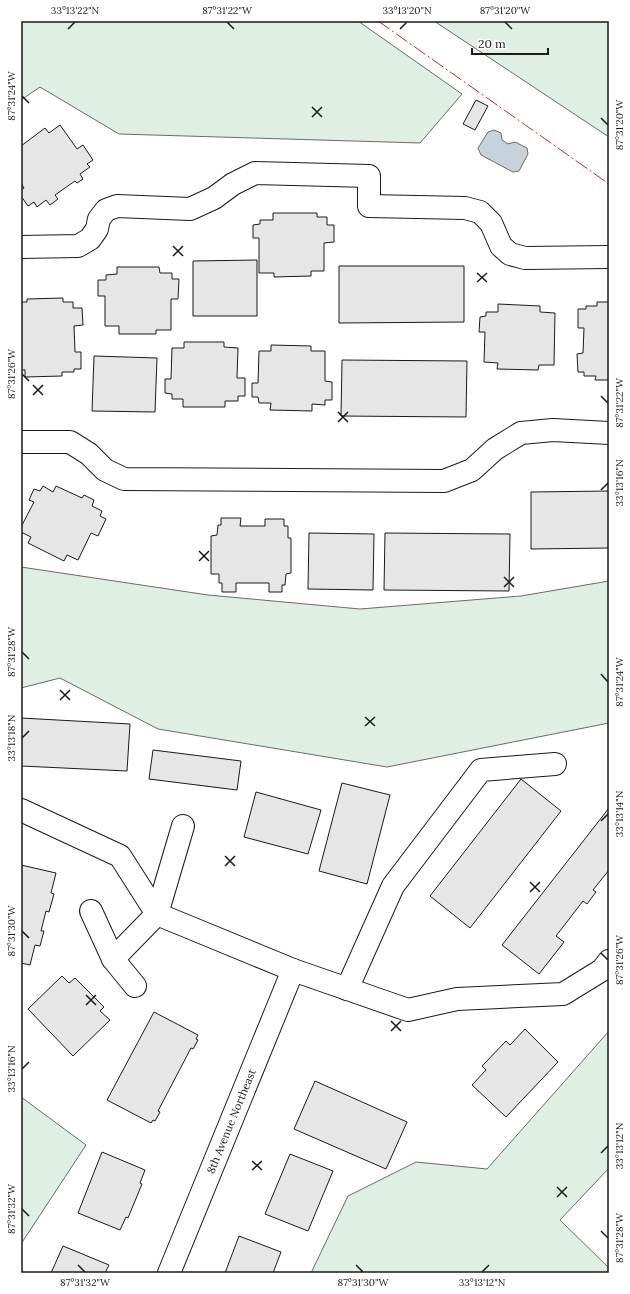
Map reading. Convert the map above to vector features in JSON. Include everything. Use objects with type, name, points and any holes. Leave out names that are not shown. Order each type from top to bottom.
[{"type":"street","points":[[21,247],[78,246],[90,239],[99,219],[106,210],[117,206],[190,209],[214,198],[233,184],[254,173],[369,176],[369,206],[465,208],[480,212],[491,223],[501,246],[510,254],[526,258],[609,257]]},
{"type":"street","points":[[21,442],[70,442],[89,454],[105,470],[124,479],[444,481],[472,470],[495,449],[521,433],[553,430],[609,433]]},
{"type":"street","points":[[347,989],[393,886],[481,770],[555,764]]},
{"type":"street","points":[[21,810],[120,856],[157,914],[293,970],[408,1010],[457,999],[563,994],[602,970],[609,960]]},
{"type":"street","points":[[113,959],[157,914],[183,826]]},
{"type":"street","points":[[92,912],[113,959],[136,986]]},
{"type":"street","name":"8th Avenue Northeast","points":[[169,1273],[293,970]]},
{"type":"green space","points":[[21,21],[358,21],[462,94],[420,143],[119,134],[40,87],[21,100]]},
{"type":"green space","points":[[434,21],[609,21],[609,137]]},
{"type":"green space","points":[[21,567],[208,595],[360,609],[521,596],[609,581],[609,723],[387,767],[158,729],[60,678],[21,688]]},
{"type":"green space","points":[[609,1031],[609,1168],[560,1220],[609,1268],[609,1273],[311,1273],[348,1196],[416,1162],[487,1169]]},
{"type":"green space","points":[[21,1097],[86,1145],[21,1244]]},
{"type":"shaded area","points":[[494,130],[501,133],[502,140],[508,144],[515,142],[527,148],[528,154],[519,171],[513,172],[481,155],[478,148],[488,132]]},
{"type":"building","points":[[476,100],[488,106],[475,130],[463,124]]},
{"type":"building","points":[[60,125],[77,149],[83,145],[93,160],[87,164],[90,167],[80,174],[83,179],[77,183],[75,181],[55,195],[58,199],[50,205],[46,200],[37,207],[34,202],[28,206],[21,196],[21,190],[24,188],[21,183],[21,146],[45,128],[49,133]]},
{"type":"building","points":[[273,213],[317,213],[317,217],[327,217],[327,225],[334,225],[334,242],[324,243],[324,271],[311,271],[311,276],[274,277],[274,273],[259,273],[259,238],[253,238],[253,225],[260,224],[260,220],[273,220]]},
{"type":"building","points":[[257,260],[257,316],[193,316],[193,261]]},
{"type":"building","points":[[339,266],[464,266],[464,322],[339,323]]},
{"type":"building","points":[[117,267],[159,267],[160,273],[172,273],[172,279],[179,279],[178,299],[171,299],[171,330],[156,330],[156,334],[119,334],[119,326],[105,326],[105,296],[98,296],[98,280],[106,280],[106,275],[117,274]]},
{"type":"building","points":[[63,298],[63,302],[73,302],[73,308],[82,308],[83,325],[74,326],[75,352],[81,352],[81,369],[74,369],[74,372],[62,372],[62,376],[25,377],[25,370],[21,370],[21,302],[27,302],[27,299]]},
{"type":"building","points":[[597,302],[609,302],[609,380],[595,380],[596,376],[584,376],[584,372],[578,372],[577,354],[583,353],[584,328],[578,328],[578,309],[586,309],[586,306],[597,306]]},
{"type":"building","points":[[498,304],[540,306],[540,312],[555,313],[554,365],[539,365],[538,370],[497,369],[498,363],[484,362],[485,332],[479,332],[480,317],[486,316],[486,312],[498,312]]},
{"type":"building","points":[[184,342],[224,342],[224,347],[238,348],[237,378],[245,378],[245,396],[238,396],[238,401],[225,401],[225,407],[183,407],[183,399],[172,399],[172,394],[165,393],[165,379],[171,379],[172,348],[184,348]]},
{"type":"building","points":[[271,345],[311,346],[311,351],[325,351],[325,381],[332,382],[332,400],[325,400],[325,405],[312,404],[312,411],[270,410],[271,403],[259,403],[258,397],[252,397],[252,383],[258,383],[259,351],[271,351]]},
{"type":"building","points":[[94,356],[157,358],[155,412],[92,411]]},
{"type":"building","points":[[342,360],[467,361],[466,417],[341,416]]},
{"type":"building","points":[[43,486],[53,492],[56,486],[82,498],[84,495],[94,500],[92,506],[102,511],[100,516],[106,519],[98,536],[91,533],[78,560],[67,555],[64,561],[28,543],[31,537],[21,532],[21,527],[34,502],[29,500],[34,489],[40,491]]},
{"type":"building","points":[[609,491],[609,548],[531,549],[531,492]]},
{"type":"building","points":[[221,518],[241,518],[240,526],[265,526],[265,519],[284,519],[284,526],[288,526],[288,538],[291,538],[291,573],[286,574],[285,585],[282,585],[282,592],[269,592],[269,583],[236,583],[236,592],[222,592],[222,583],[219,583],[219,574],[211,574],[211,536],[217,535],[218,525],[221,525]]},
{"type":"building","points":[[309,533],[374,534],[373,590],[308,589]]},
{"type":"building","points":[[385,533],[510,534],[509,591],[384,590]]},
{"type":"building","points":[[21,718],[130,724],[127,771],[21,766]]},
{"type":"building","points":[[153,750],[241,761],[237,790],[149,779]]},
{"type":"building","points":[[521,779],[561,811],[470,928],[430,896]]},
{"type":"building","points":[[342,783],[390,795],[367,884],[319,871]]},
{"type":"building","points":[[256,792],[321,810],[308,854],[244,837]]},
{"type":"building","points":[[609,808],[609,870],[593,890],[596,892],[587,904],[583,901],[556,936],[564,942],[539,974],[502,945]]},
{"type":"building","points":[[21,865],[56,873],[51,893],[54,894],[49,912],[46,911],[41,931],[44,931],[40,946],[35,945],[30,965],[21,963]]},
{"type":"building","points":[[62,976],[69,983],[75,978],[104,1007],[100,1011],[110,1020],[73,1056],[28,1009]]},
{"type":"building","points":[[154,1012],[198,1035],[196,1039],[198,1040],[193,1049],[191,1048],[158,1111],[160,1112],[155,1121],[153,1120],[151,1123],[107,1100]]},
{"type":"building","points":[[525,1029],[558,1062],[506,1117],[472,1085],[486,1070],[482,1066],[506,1041],[510,1045]]},
{"type":"building","points":[[315,1081],[407,1122],[386,1169],[294,1129]]},
{"type":"building","points":[[102,1152],[145,1170],[140,1183],[142,1184],[128,1218],[126,1217],[120,1230],[78,1213]]},
{"type":"building","points":[[290,1154],[333,1171],[308,1231],[265,1214]]},
{"type":"building","points":[[239,1236],[281,1252],[273,1273],[225,1273]]},
{"type":"building","points":[[63,1246],[109,1265],[105,1273],[51,1273]]},
{"type":"power","points":[[378,21],[609,184]]}]
